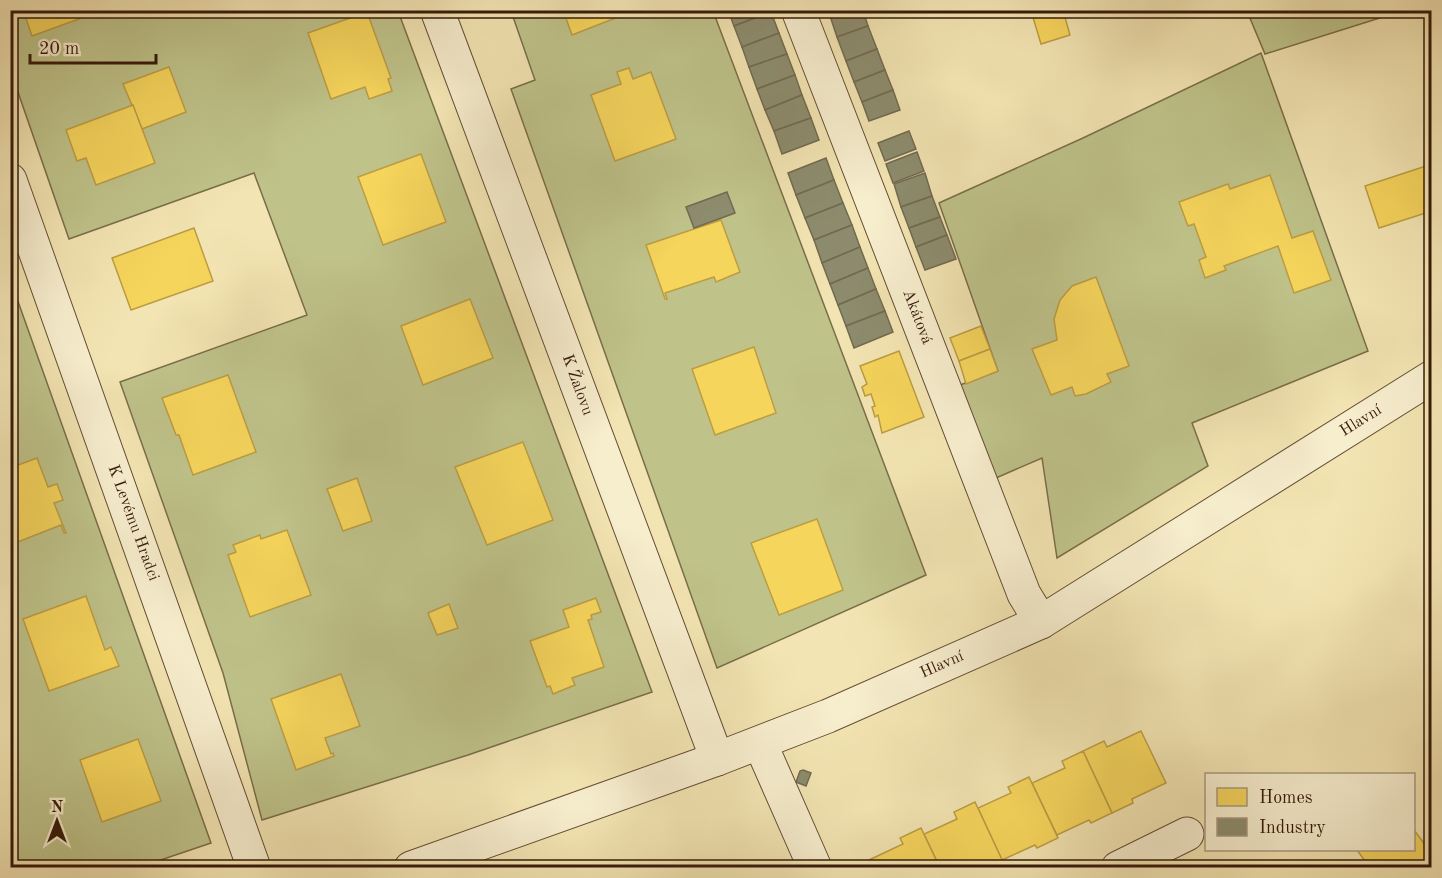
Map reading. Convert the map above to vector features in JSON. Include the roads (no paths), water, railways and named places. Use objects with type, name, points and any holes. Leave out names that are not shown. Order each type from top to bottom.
[{"type":"street","name":"K Žalovu","points":[[437,10],[717,759]]},
{"type":"street","name":"Akátová","points":[[798,10],[1024,594],[1041,622]]},
{"type":"street","name":"K Levému Hradci","points":[[10,180],[254,867]]},
{"type":"street","name":"Hlavní","points":[[411,867],[760,743],[828,716],[1041,622],[1431,377]]},
{"type":"street","points":[[760,743],[815,867]]},
{"type":"street","points":[[1118,867],[1187,834]]}]
